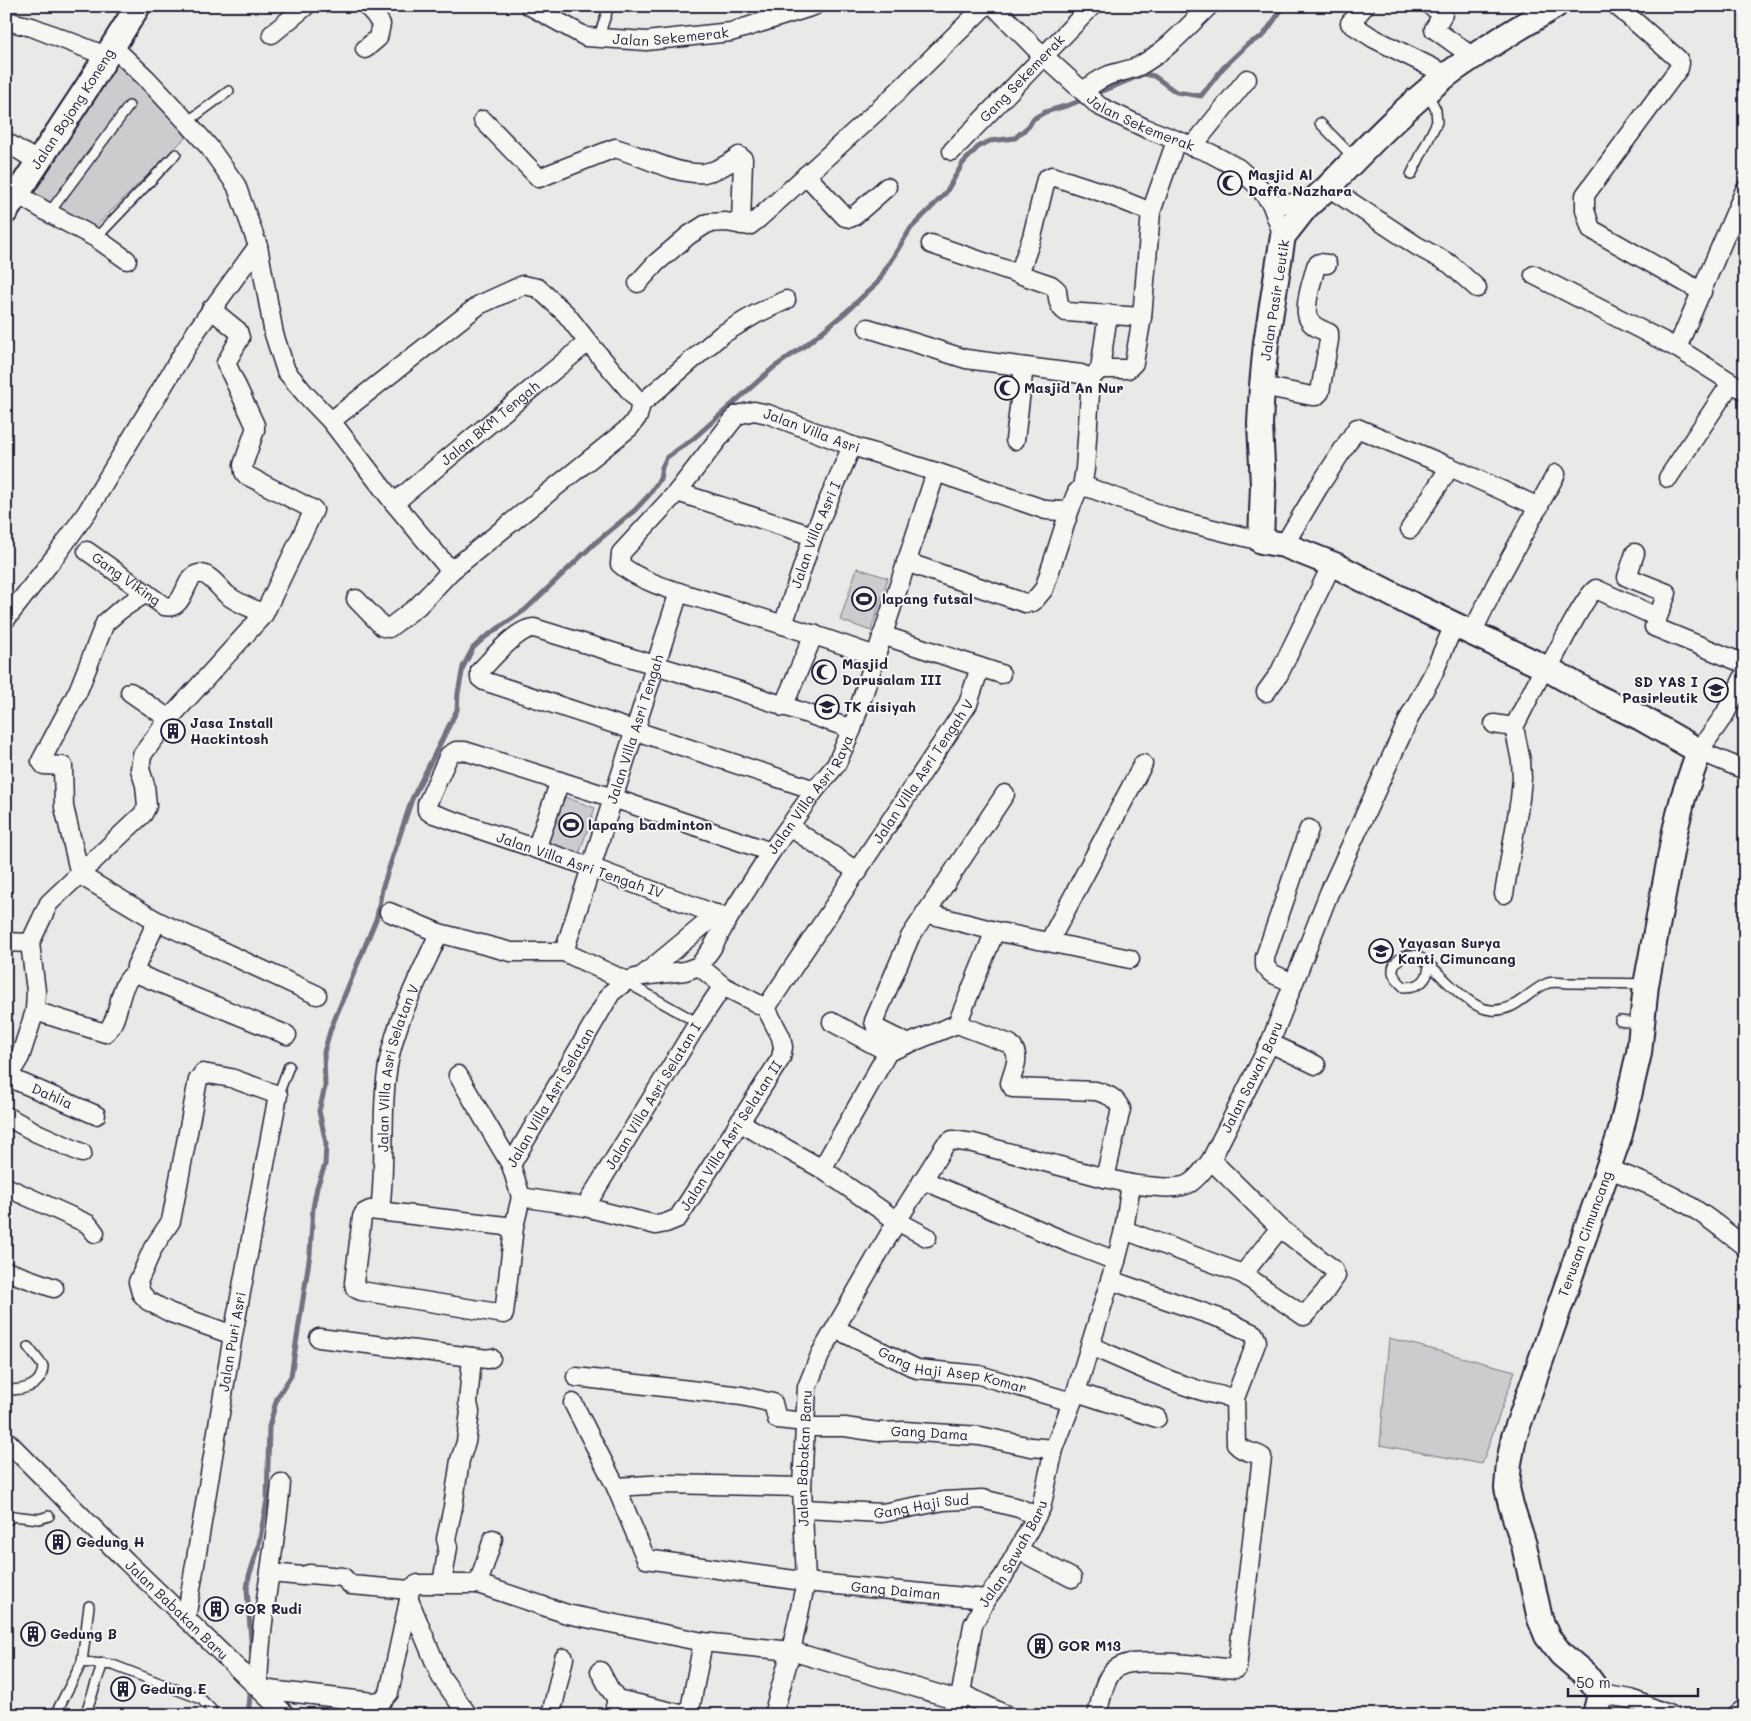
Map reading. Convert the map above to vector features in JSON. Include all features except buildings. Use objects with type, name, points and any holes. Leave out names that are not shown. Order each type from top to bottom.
[{"type":"street","name":"Jalan Bojong Koneng","points":[[12,202],[138,6]]},
{"type":"street","points":[[272,34],[306,6]]},
{"type":"street","points":[[365,49],[378,38],[381,24],[367,6]]},
{"type":"street","name":"Jalan Sekemerak","points":[[536,8],[586,37],[646,41],[690,38],[731,32],[787,10],[814,6]]},
{"type":"street","points":[[638,283],[661,259],[689,235],[708,223],[726,222],[749,226],[758,219],[887,102],[985,6]]},
{"type":"street","name":"Jalan Sekemerak","points":[[994,6],[1044,57],[1090,97],[1176,141],[1210,153],[1238,168],[1258,186],[1271,203],[1283,236]]},
{"type":"street","name":"Gang Sekemerak","points":[[952,151],[1092,6]]},
{"type":"street","points":[[1090,97],[1101,79],[1136,67],[1161,53],[1209,6]]},
{"type":"street","points":[[1365,6],[1350,23],[1373,38],[1447,75]]},
{"type":"street","points":[[1432,6],[1443,14],[1434,29],[1473,57]]},
{"type":"street","name":"Jalan Pasir Leutik","points":[[1273,543],[1263,485],[1260,424],[1266,343],[1283,236],[1322,192],[1355,159],[1447,75],[1555,6]]},
{"type":"street","points":[[1617,6],[1678,59],[1680,64],[1679,68],[1585,196],[1585,210],[1591,228],[1702,292]]},
{"type":"street","points":[[6,21],[32,27],[109,51],[146,78],[209,147],[236,184],[258,246],[274,334],[286,371],[306,395],[331,420],[394,503],[451,571]]},
{"type":"street","points":[[1192,147],[1247,78]]},
{"type":"street","points":[[483,120],[539,178],[615,148],[660,165],[705,173],[730,163],[739,156],[743,159],[741,225]]},
{"type":"street","points":[[868,328],[966,359],[1081,374],[1096,374],[1128,369],[1134,362],[1142,318],[1152,212],[1176,141]]},
{"type":"street","points":[[6,142],[38,161]]},
{"type":"street","points":[[806,175],[846,217],[854,216],[887,187]]},
{"type":"street","points":[[1019,274],[1032,237],[1046,179],[1052,176],[1104,193],[1152,212]]},
{"type":"street","points":[[1676,348],[1745,190]]},
{"type":"street","points":[[1271,203],[1282,205],[1294,204],[1322,192],[1450,264],[1477,288]]},
{"type":"street","points":[[12,202],[49,214],[96,238],[127,260]]},
{"type":"street","points":[[931,244],[1055,287],[1061,309],[1066,312],[1142,318]]},
{"type":"street","points":[[6,619],[87,512],[197,330],[258,246]]},
{"type":"street","points":[[1262,386],[1312,396],[1316,396],[1320,392],[1329,333],[1313,325],[1308,318],[1307,303],[1316,266],[1318,263],[1327,264]]},
{"type":"street","points":[[1534,275],[1676,348],[1738,387],[1668,478]]},
{"type":"street","points":[[331,420],[479,305],[523,285],[538,288],[566,314],[641,404]]},
{"type":"street","points":[[356,599],[383,627],[389,628],[418,606],[451,571],[630,426],[638,416],[641,404],[721,335],[756,314],[786,300]]},
{"type":"street","points":[[7,1078],[20,1057],[35,1011],[36,990],[30,943],[49,903],[145,811],[147,806],[145,785],[140,769],[142,755],[170,719],[264,614],[314,510],[246,475],[244,472],[243,465],[255,425],[226,363],[240,335],[238,331],[211,310]]},
{"type":"street","points":[[906,562],[1025,603],[1033,602],[1044,590],[1070,509],[1077,492],[1082,487],[1096,374],[1108,314]]},
{"type":"street","name":"Jalan BKM Tengah","points":[[394,503],[588,342]]},
{"type":"street","points":[[1015,440],[1024,367]]},
{"type":"street","name":"Jalan Villa Asri","points":[[679,592],[628,572],[620,564],[620,553],[677,492],[738,415],[746,412],[754,411],[768,414],[852,446],[936,472],[1046,510],[1061,511],[1070,509]]},
{"type":"street","points":[[1273,543],[1318,488],[1357,428],[1539,507]]},
{"type":"street","name":"Jalan Villa Asri I","points":[[783,625],[813,536],[852,446]]},
{"type":"street","points":[[1410,529],[1450,467]]},
{"type":"street","name":"Jalan Villa Asri Raya","points":[[699,966],[712,948],[722,916],[772,852],[815,790],[836,765],[852,729],[936,472]]},
{"type":"street","name":"Jalan Sawah Baru","points":[[956,1704],[973,1626],[986,1599],[1003,1577],[1041,1508],[1054,1449],[1074,1397],[1116,1261],[1124,1230],[1131,1184],[1164,1188],[1189,1184],[1211,1160],[1270,1044],[1329,893],[1412,712],[1433,674],[1496,584],[1556,474]]},
{"type":"street","points":[[1082,487],[1090,488],[1173,519],[1273,543],[1332,564],[1546,668],[1597,698],[1641,718],[1700,751],[1745,770]]},
{"type":"street","points":[[677,492],[813,536]]},
{"type":"street","name":"Gang Viking","points":[[87,551],[164,606],[170,608],[176,605],[195,575],[201,573],[207,575],[228,596],[264,614]]},
{"type":"street","points":[[1635,553],[1627,576],[1668,593],[1654,627],[1745,664]]},
{"type":"street","points":[[1266,692],[1279,674],[1332,564]]},
{"type":"street","points":[[1504,894],[1522,778],[1521,761],[1514,728],[1546,668],[1585,602],[1592,591],[1596,589],[1657,618]]},
{"type":"street","points":[[679,592],[814,634],[875,656]]},
{"type":"street","name":"Jalan Villa Asri Tengah","points":[[564,952],[679,592]]},
{"type":"street","points":[[146,593],[120,610],[105,623],[78,691],[42,761],[44,765],[63,766],[64,807],[80,874],[157,921],[317,995]]},
{"type":"street","points":[[815,790],[484,681],[480,678],[480,671],[518,633],[528,628],[534,628],[740,691],[852,729]]},
{"type":"street","points":[[783,707],[814,634]]},
{"type":"street","points":[[882,635],[1001,674]]},
{"type":"street","name":"Jalan Villa Asri Tengah V","points":[[766,1008],[968,704],[980,667]]},
{"type":"street","points":[[1700,751],[1725,714],[1745,674]]},
{"type":"street","points":[[130,692],[170,719]]},
{"type":"street","points":[[1494,724],[1514,728]]},
{"type":"street","name":"Jalan Villa Asri Tengah IV","points":[[560,781],[465,751],[456,751],[449,755],[427,804],[427,810],[722,916]]},
{"type":"street","name":"Terusan Cimuncang","points":[[1598,1704],[1586,1675],[1561,1654],[1547,1636],[1540,1619],[1524,1545],[1507,1488],[1509,1463],[1514,1437],[1620,1134],[1639,1053],[1631,1022],[1646,984],[1675,831],[1683,798],[1700,751]]},
{"type":"street","points":[[1049,942],[1142,764]]},
{"type":"street","points":[[536,849],[560,781],[772,852]]},
{"type":"street","points":[[908,1044],[876,1028],[874,1021],[910,937],[1005,794]]},
{"type":"street","points":[[790,827],[858,872]]},
{"type":"street","points":[[1293,983],[1271,973],[1264,966],[1265,957],[1309,829]]},
{"type":"street","points":[[389,912],[439,933],[511,952],[564,952],[634,979],[685,971],[699,966],[723,986],[766,1008]]},
{"type":"street","points":[[925,913],[995,931],[1130,959]]},
{"type":"street","name":"Jalan Villa Asri Selatan","points":[[380,1210],[370,1210],[364,1213],[362,1217],[355,1288],[361,1291],[504,1314],[514,1228],[521,1197],[514,1172],[611,993],[634,979],[722,916]]},
{"type":"street","points":[[137,972],[136,966],[157,921]]},
{"type":"street","points":[[957,1024],[995,931]]},
{"type":"street","name":"Jalan Villa Asri Selatan V","points":[[380,1210],[386,1080],[391,1048],[400,1020],[439,933]]},
{"type":"street","points":[[6,942],[30,943]]},
{"type":"street","points":[[35,1011],[105,1033],[110,1028],[122,991],[131,976],[137,972]]},
{"type":"street","points":[[137,972],[287,1035]]},
{"type":"street","name":"Jalan Villa Asri Selatan I","points":[[585,1207],[698,1023],[723,986]]},
{"type":"street","name":"Jalan Villa Asri Selatan II","points":[[521,1197],[585,1207],[656,1225],[666,1224],[678,1218],[781,1058],[783,1047],[781,1037],[766,1008]]},
{"type":"street","points":[[832,1022],[888,1052]]},
{"type":"street","points":[[822,1169],[888,1052],[957,1024],[1010,1044],[1016,1050],[1017,1059],[1010,1083],[1014,1088],[1096,1091],[1110,1095],[1117,1100],[1121,1109],[1105,1178],[1131,1184]]},
{"type":"street","points":[[1270,1044],[1316,1065]]},
{"type":"street","points":[[233,1335],[170,1313],[148,1301],[141,1293],[138,1282],[153,1248],[171,1221],[198,1080],[201,1074],[205,1073],[231,1078],[278,1095]]},
{"type":"street","points":[[458,1075],[514,1172]]},
{"type":"street","name":"Dahlia","points":[[7,1078],[96,1115]]},
{"type":"street","name":"Jalan Puri Asri","points":[[186,1619],[233,1335],[278,1095]]},
{"type":"street","points":[[6,1116],[36,1133],[82,1153]]},
{"type":"street","points":[[739,1122],[822,1169],[897,1222],[927,1237]]},
{"type":"street","name":"Jalan Babakan Baru","points":[[773,1715],[806,1581],[802,1487],[807,1387],[821,1353],[897,1222],[945,1145],[952,1140],[973,1143],[1105,1178]]},
{"type":"street","points":[[1124,1230],[1243,1274],[1304,1316],[1336,1276],[1333,1269],[1280,1228],[1211,1160]]},
{"type":"street","points":[[1608,1169],[1673,1197],[1701,1213],[1745,1247]]},
{"type":"street","name":"Jalan Villa Asri Selatan II","points":[[514,1172],[553,1202]]},
{"type":"street","points":[[923,1180],[1116,1261]]},
{"type":"street","points":[[6,1187],[88,1224],[95,1233]]},
{"type":"street","points":[[380,1210],[514,1228]]},
{"type":"street","points":[[1243,1274],[1280,1228]]},
{"type":"street","points":[[6,1270],[54,1288]]},
{"type":"street","points":[[1097,1715],[1105,1686],[1111,1674],[1128,1663],[1163,1663],[1237,1668],[1262,1457],[1239,1448],[1236,1444],[1235,1398],[1257,1341],[1254,1334],[1209,1314],[1110,1280]]},
{"type":"street","name":"Gang Haji Asep Komar","points":[[836,1329],[917,1369],[979,1375],[1074,1397]]},
{"type":"street","points":[[320,1338],[491,1358]]},
{"type":"street","points":[[1090,1346],[1192,1388],[1215,1396],[1235,1398]]},
{"type":"street","points":[[442,1584],[448,1547],[446,1539],[460,1460],[466,1442],[470,1412],[468,1403],[472,1357]]},
{"type":"street","name":"Gang Dama","points":[[576,1377],[742,1396],[773,1403],[777,1419],[805,1425],[845,1427],[878,1432],[904,1431],[980,1436],[1031,1447],[1054,1449]]},
{"type":"street","points":[[1074,1397],[1156,1418]]},
{"type":"street","points":[[573,1404],[616,1487],[666,1484],[802,1487]]},
{"type":"street","name":"Jalan Babakan Baru","points":[[6,1440],[126,1561],[286,1715]]},
{"type":"street","points":[[282,1483],[256,1685],[373,1702],[383,1700],[389,1693],[412,1586],[418,1584],[478,1584],[567,1614],[703,1642],[790,1651],[948,1697],[956,1704],[1006,1715]]},
{"type":"street","name":"Gang Daiman","points":[[616,1487],[646,1559],[806,1581],[986,1599]]},
{"type":"street","name":"Gang Haji Sud","points":[[804,1509],[882,1513],[944,1501],[982,1500],[1019,1508],[1036,1516]]},
{"type":"street","points":[[478,1584],[492,1539]]},
{"type":"street","points":[[1018,1550],[1072,1578]]},
{"type":"street","points":[[270,1573],[343,1577],[351,1584],[410,1595]]},
{"type":"street","points":[[410,1595],[441,1677],[468,1715]]},
{"type":"street","points":[[600,1671],[609,1688],[615,1707],[687,1715],[703,1642]]},
{"type":"street","points":[[551,1715],[564,1658]]},
{"type":"street","points":[[1598,1704],[1631,1699],[1670,1715]]},
{"type":"street","points":[[1736,1715],[1745,1708]]},
{"type":"lane","points":[[598,39],[609,6]]},
{"type":"lane","points":[[187,122],[229,91]]},
{"type":"lane","points":[[1411,175],[1436,122],[1436,110],[1427,92]]},
{"type":"lane","points":[[49,214],[129,106]]},
{"type":"lane","points":[[1320,123],[1355,159]]},
{"type":"lane","points":[[96,238],[176,154]]},
{"type":"lane","points":[[1429,965],[1464,996],[1488,1010],[1505,1010],[1549,983],[1646,984]]},
{"type":"lane","points":[[634,979],[698,1023]]},
{"type":"lane","name":"Jalan Puri Asri","points":[[278,1095],[288,1066]]},
{"type":"lane","points":[[6,1390],[27,1389],[40,1378],[43,1366],[28,1348]]},
{"type":"lane","points":[[6,1521],[13,1516],[39,1519],[49,1516]]},
{"type":"lane","points":[[54,1715],[82,1662],[89,1606]]},
{"type":"lane","points":[[82,1662],[113,1665],[201,1698],[210,1713]]},
{"type":"lane","points":[[85,1715],[103,1663]]},
{"type":"shaded area","points":[[117,41],[186,137],[90,232],[23,194]]},
{"type":"shaded area","name":"lapang futsal","points":[[857,568],[888,578],[871,631],[840,620]]},
{"type":"shaded area","name":"lapang badminton","points":[[562,796],[595,808],[579,854],[546,843]]},
{"type":"shaded area","points":[[1389,1338],[1515,1371],[1482,1464],[1380,1445]]},
{"type":"waterway","points":[[1093,95],[1144,74],[1154,76],[1176,92],[1201,96],[1223,68],[1248,44],[1263,36],[1284,6]]},
{"type":"waterway","points":[[252,1653],[247,1589],[249,1576],[258,1549],[267,1500],[269,1427],[277,1398],[291,1376],[310,1254],[313,1208],[317,1187],[325,1165],[326,1143],[319,1111],[325,1087],[324,1052],[331,1028],[377,917],[382,889],[412,799],[457,710],[463,667],[473,648],[484,638],[525,610],[595,543],[635,510],[660,479],[662,467],[667,457],[693,439],[773,368],[807,344],[877,283],[911,228],[945,194],[963,163],[979,146],[990,141],[1015,138],[1029,126],[1033,119],[1045,112],[1085,99]]},
{"type":"waterway","points":[[248,1715],[251,1686]]},
{"type":"place","name":"Masjid Al Daffa Nazhara","points":[[1230,183]]},
{"type":"place","name":"Masjid An Nur","points":[[1007,388]]},
{"type":"place","name":"lapang futsal","points":[[864,599]]},
{"type":"place","name":"Masjid Darusalam III","points":[[824,672]]},
{"type":"place","name":"SD YAS I Pasirleutik","points":[[1716,690]]},
{"type":"place","name":"TK aisiyah","points":[[827,707]]},
{"type":"place","name":"Jasa Install Hackintosh","points":[[173,731]]},
{"type":"place","name":"lapang badminton","points":[[571,825]]},
{"type":"place","name":"Yayasan Surya Kanti Cimuncang","points":[[1381,951]]},
{"type":"place","name":"Gedung H","points":[[58,1542]]},
{"type":"place","name":"GOR Rudi","points":[[216,1609]]},
{"type":"place","name":"Gedung B","points":[[33,1634]]},
{"type":"place","name":"GOR M13","points":[[1040,1646]]},
{"type":"place","name":"Gedung E","points":[[123,1689]]}]
